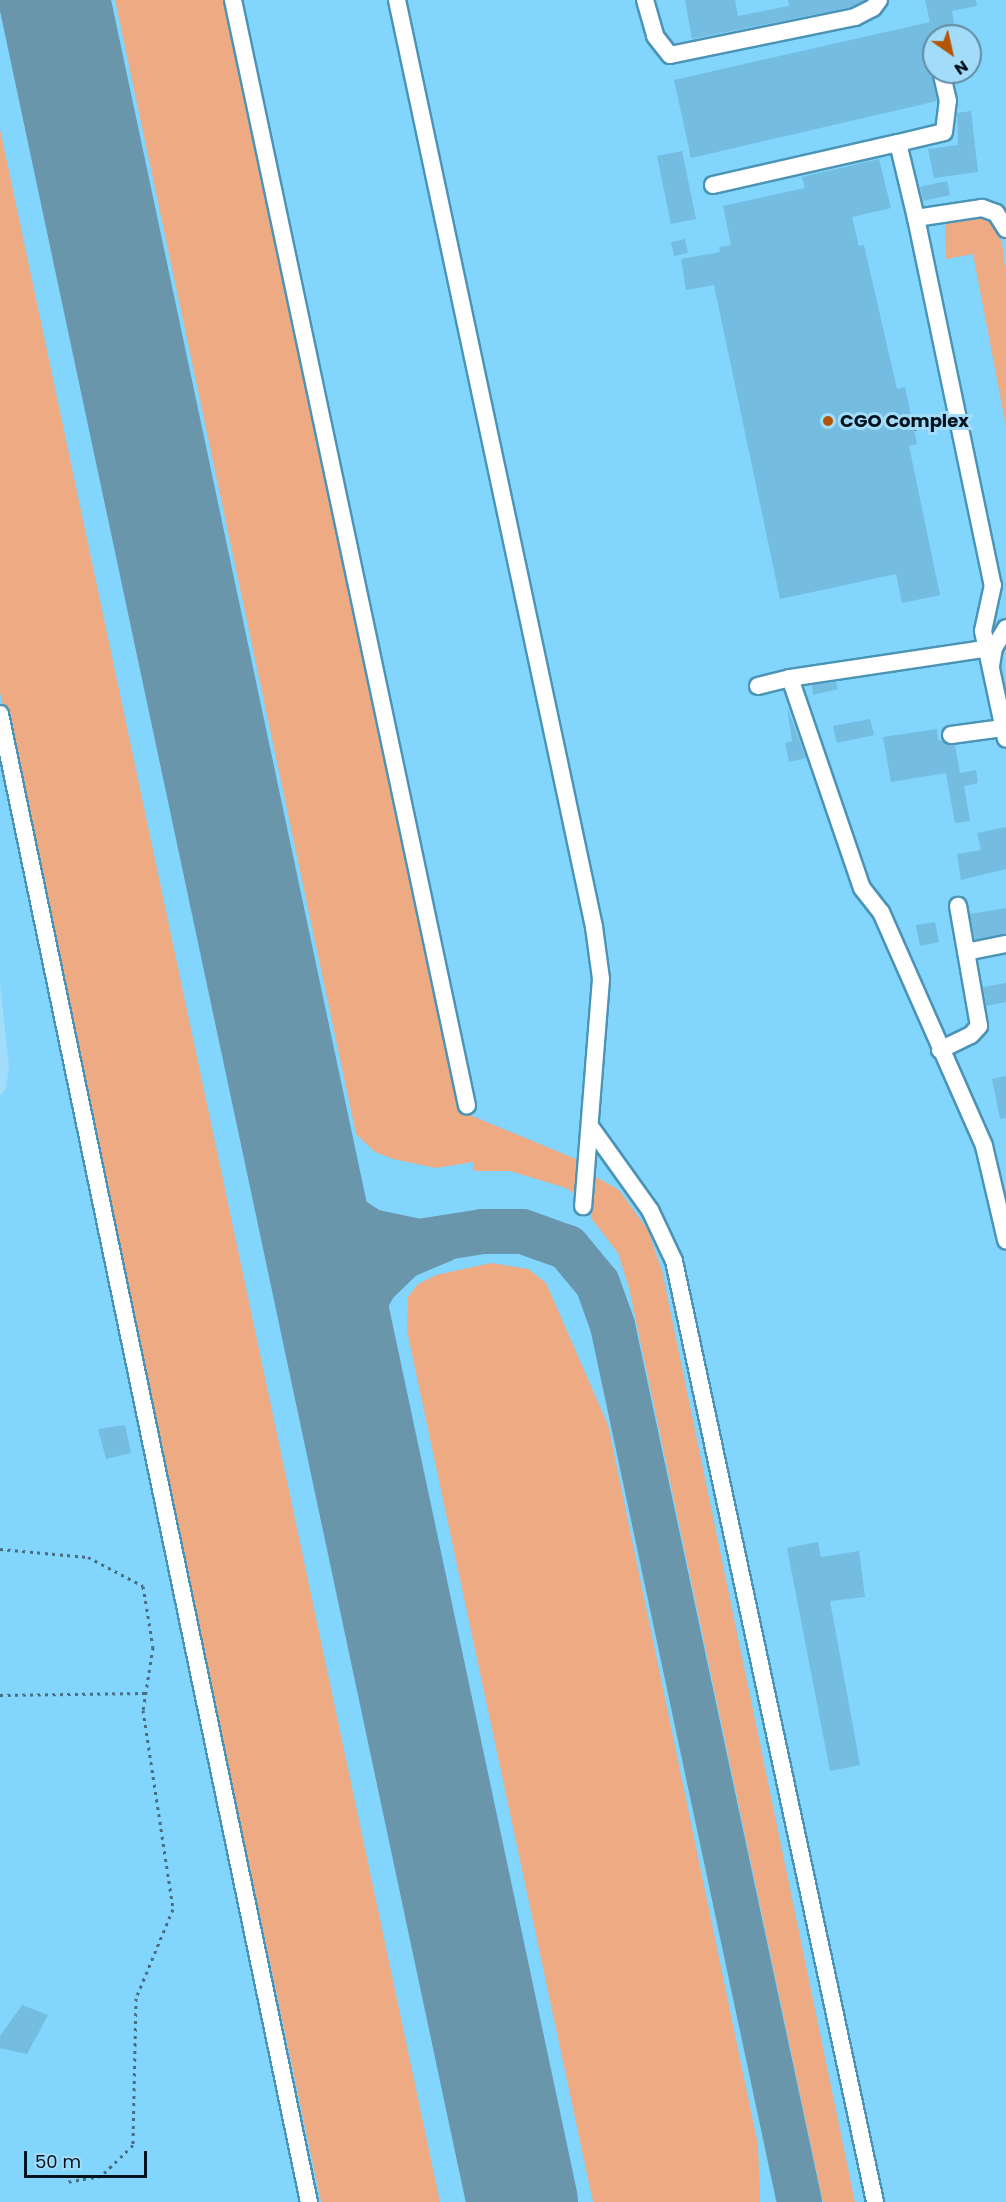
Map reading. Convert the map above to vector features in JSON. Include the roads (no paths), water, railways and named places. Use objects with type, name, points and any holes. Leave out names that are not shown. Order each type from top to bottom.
[{"type":"lane","points":[[233,0],[468,1107]]},
{"type":"lane","points":[[398,0],[594,927],[601,979],[592,1129],[583,1206]]},
{"type":"lane","points":[[645,0],[655,36],[670,55],[855,17],[873,8],[879,0]]},
{"type":"lane","points":[[713,184],[944,132],[948,101],[944,84]]},
{"type":"lane","points":[[898,143],[916,218],[993,585],[983,631],[1004,734],[951,735]]},
{"type":"lane","points":[[916,218],[982,208],[996,213],[1006,229]]},
{"type":"lane","points":[[990,669],[994,648],[1006,628]]},
{"type":"lane","points":[[758,686],[790,678],[985,649]]},
{"type":"lane","points":[[790,678],[862,888],[881,912],[984,1146],[1006,1240]]},
{"type":"lane","points":[[0,714],[309,2202]]},
{"type":"lane","points":[[940,1050],[971,1035],[979,1026],[958,906]]},
{"type":"lane","points":[[966,952],[1006,944]]},
{"type":"lane","points":[[592,1129],[650,1210],[674,1261],[874,2202]]},
{"type":"place","name":"CGO Complex","points":[[828,421]]}]
